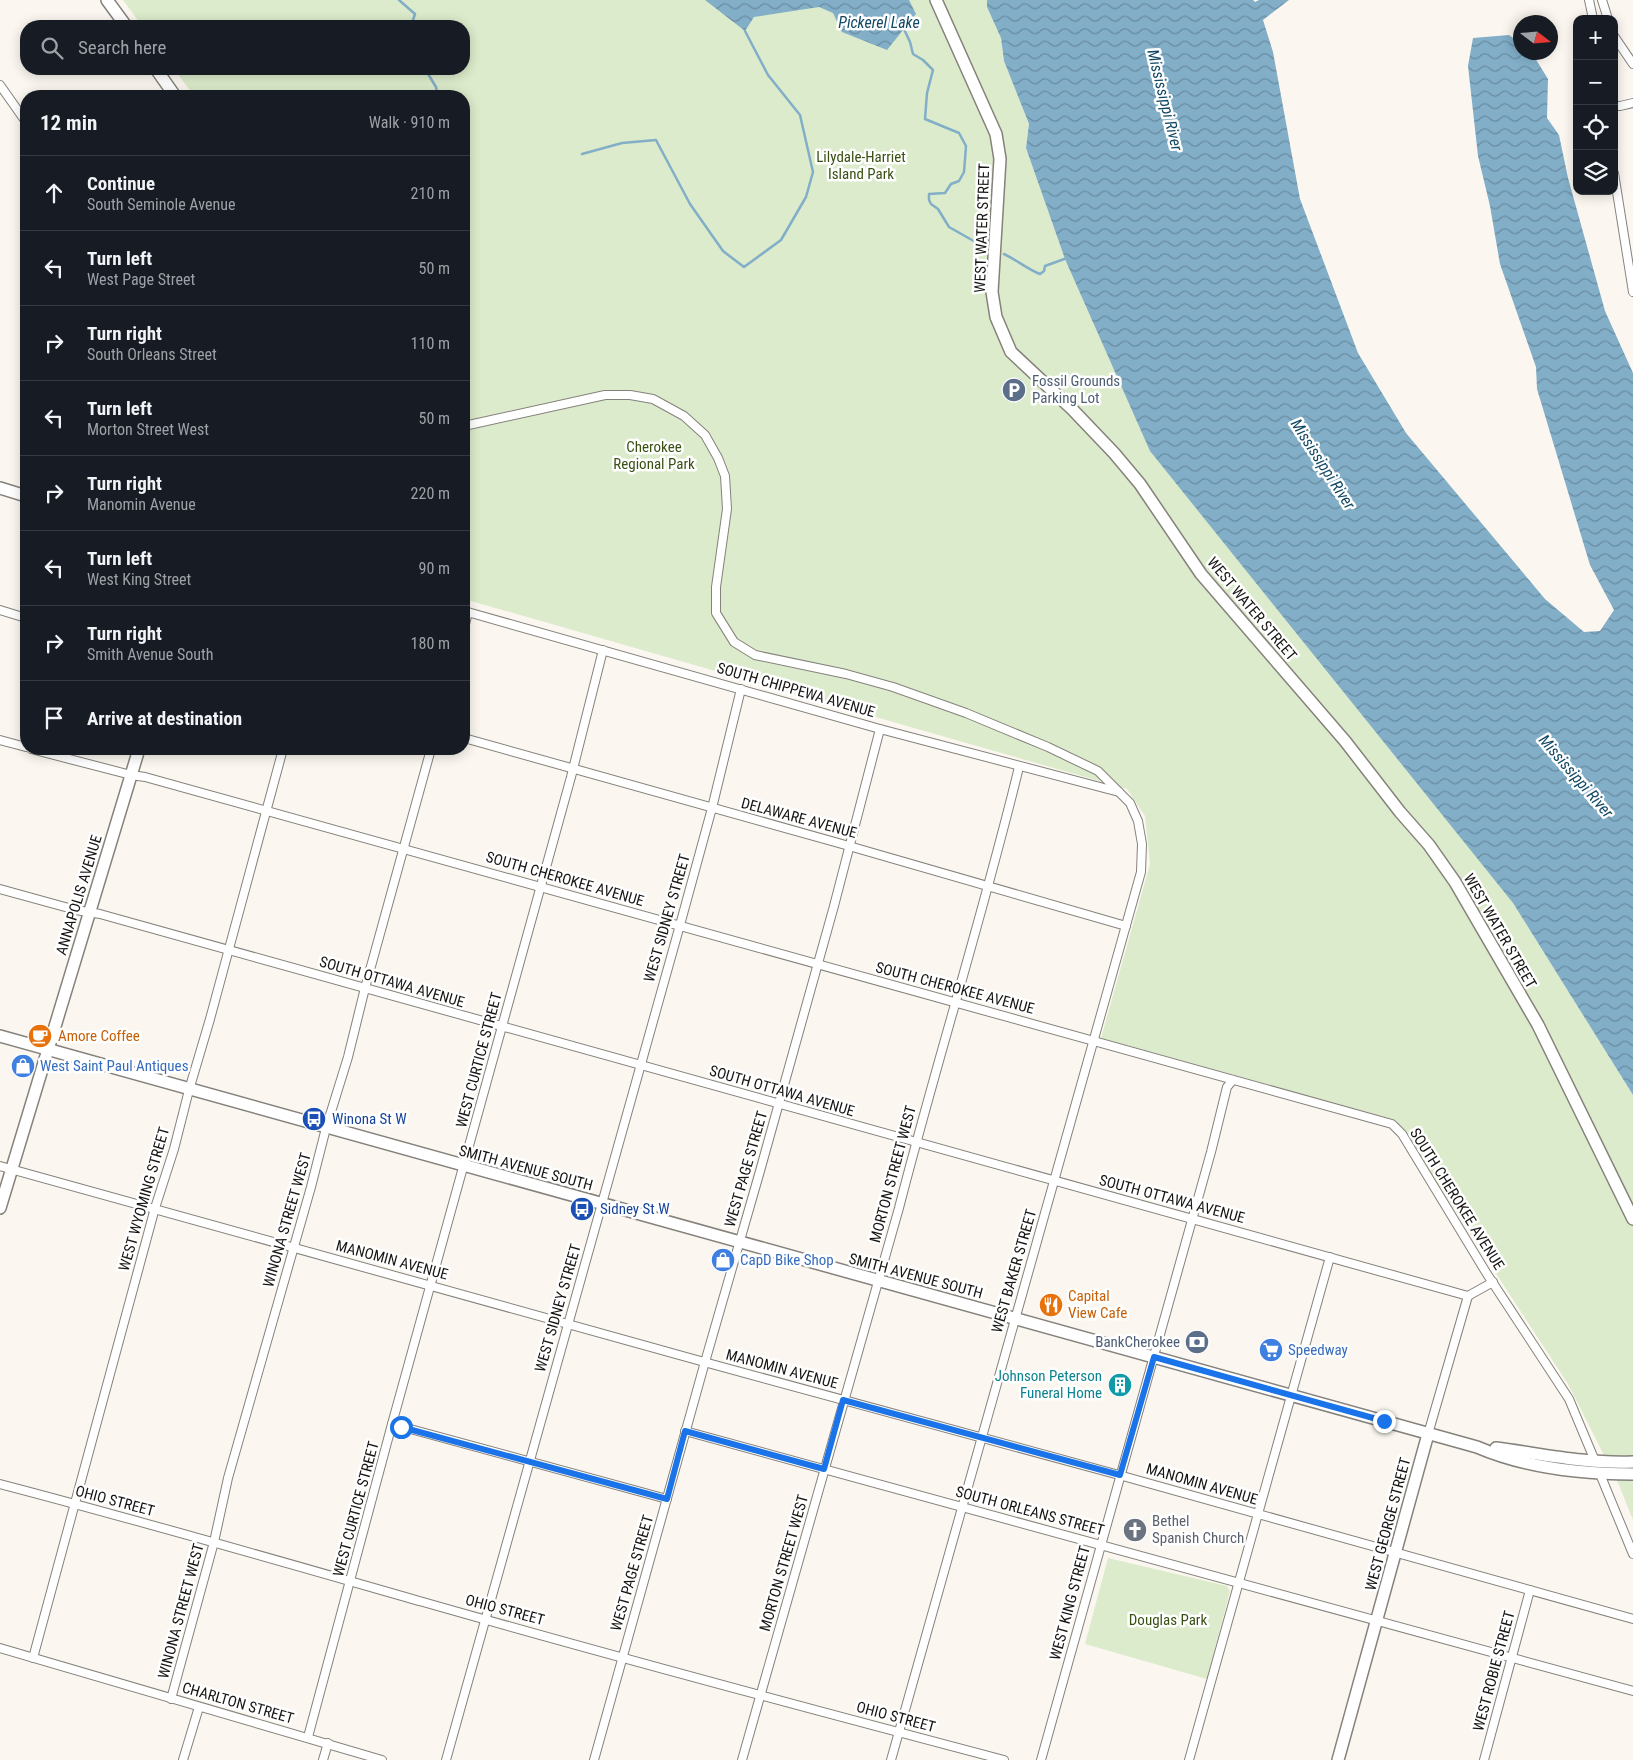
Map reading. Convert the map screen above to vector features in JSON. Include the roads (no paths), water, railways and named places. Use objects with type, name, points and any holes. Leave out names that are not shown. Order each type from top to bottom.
[{"type":"street","points":[[107,0],[122,20]]},
{"type":"street","name":"WEST WATER STREET","points":[[936,0],[996,134],[1000,159],[992,292],[996,317],[1011,352],[1114,453],[1140,484],[1201,574],[1345,741],[1400,812],[1429,845],[1455,882],[1538,1025],[1633,1219]]},
{"type":"street","points":[[1590,0],[1592,15]]},
{"type":"street","points":[[1602,0],[1607,15]]},
{"type":"street","points":[[1618,42],[1633,64]]},
{"type":"street","points":[[160,75],[172,90]]},
{"type":"street","points":[[0,85],[20,113]]},
{"type":"street","points":[[1618,105],[1633,103]]},
{"type":"street","points":[[1618,195],[1633,292]]},
{"type":"street","name":"WEST BAKER STREET","points":[[470,425],[605,395],[630,395],[652,399],[684,416],[705,435],[718,458],[725,476],[727,509],[716,587],[716,613],[734,642],[755,656],[846,674],[893,687],[966,713],[1048,747],[1098,771],[1130,803],[1138,821],[1142,844],[1141,872],[1014,1319],[892,1760]]},
{"type":"street","points":[[0,488],[20,494]]},
{"type":"street","points":[[0,610],[20,616]]},
{"type":"street","name":"SOUTH CHIPPEWA AVENUE","points":[[470,613],[880,729],[1121,793]]},
{"type":"street","name":"WEST CURTICE STREET","points":[[308,1737],[392,1424],[574,768],[603,650]]},
{"type":"street","name":"WEST SIDNEY STREET","points":[[446,1760],[680,925],[742,689]]},
{"type":"street","name":"WEST PAGE STREET","points":[[594,1760],[851,846],[880,729]]},
{"type":"street","points":[[0,740],[20,745]]},
{"type":"street","name":"DELAWARE AVENUE","points":[[470,740],[851,846],[1126,926]]},
{"type":"street","name":"SOUTH CHEROKEE AVENUE","points":[[54,755],[145,777],[403,848],[1392,1124],[1398,1128],[1492,1282],[1569,1399],[1595,1461]]},
{"type":"street","name":"ANNAPOLIS AVENUE","points":[[0,1208],[6,1168],[48,1050],[137,755]]},
{"type":"street","name":"WEST WYOMING STREET","points":[[33,1658],[155,1208],[174,1148],[281,755]]},
{"type":"street","name":"WINONA STREET WEST","points":[[171,1699],[214,1542],[228,1478],[348,1056],[429,755]]},
{"type":"street","name":"MORTON STREET WEST","points":[[742,1760],[956,1002],[1019,767]]},
{"type":"street","name":"SOUTH OTTAWA AVENUE","points":[[0,889],[76,910],[100,914],[1468,1296]]},
{"type":"street","name":"SMITH AVENUE SOUTH","points":[[0,1036],[1477,1447],[1495,1455],[1574,1472],[1600,1474],[1633,1462]]},
{"type":"street","name":"WEST KING STREET","points":[[1040,1760],[1211,1152],[1227,1087],[1233,1080]]},
{"type":"street","name":"MANOMIN AVENUE","points":[[6,1168],[1120,1475],[1633,1619]]},
{"type":"street","points":[[1189,1760],[1330,1257]]},
{"type":"street","points":[[1468,1296],[1492,1282]]},
{"type":"street","name":"WEST GEORGE STREET","points":[[1338,1760],[1468,1296]]},
{"type":"street","points":[[392,1424],[667,1499]]},
{"type":"street","name":"SOUTH ORLEANS STREET","points":[[685,1431],[1633,1691]]},
{"type":"street","name":"SMITH AVENUE SOUTH","points":[[1477,1447],[1595,1461],[1633,1474]]},
{"type":"street","points":[[1600,1474],[1633,1554]]},
{"type":"street","name":"OHIO STREET","points":[[0,1484],[899,1733],[1004,1760]]},
{"type":"street","name":"WEST ROBIE STREET","points":[[1484,1760],[1530,1590]]},
{"type":"street","name":"CHARLTON STREET","points":[[0,1648],[382,1760]]},
{"type":"street","points":[[183,1760],[198,1707]]},
{"type":"street","points":[[323,1760],[328,1743]]},
{"type":"water","name":"Pickerel Lake","points":[[705,0],[909,0],[916,14],[887,50],[842,32],[833,13],[819,7],[754,17],[745,31]]},
{"type":"water","name":"Mississippi River","points":[[987,0],[1253,0],[1255,2],[1259,0],[1289,0],[1263,20],[1273,52],[1300,199],[1358,353],[1406,433],[1545,599],[1584,632],[1600,631],[1614,610],[1590,565],[1537,389],[1536,367],[1500,264],[1490,206],[1478,156],[1468,66],[1473,38],[1509,35],[1513,38],[1513,60],[1536,60],[1548,79],[1547,118],[1559,135],[1568,178],[1605,311],[1633,373],[1633,1095],[1513,903],[1150,451],[1065,259],[1026,148],[1029,124],[1004,61],[1001,38],[987,7]]},
{"type":"waterway","points":[[399,0],[415,14],[413,20]]},
{"type":"waterway","points":[[904,29],[913,54],[923,60],[933,70],[927,93],[925,119],[959,133],[966,146],[964,172],[959,181],[951,184],[945,193],[929,194],[929,200],[938,209],[949,227],[986,248]]},
{"type":"waterway","points":[[582,154],[622,143],[656,140],[690,204],[723,251],[744,267],[781,240],[806,197],[813,172],[800,115],[768,75],[745,31]]},
{"type":"waterway","points":[[429,75],[437,90]]},
{"type":"waterway","points":[[1004,254],[1040,274],[1044,271],[1045,266],[1067,258]]},
{"type":"place","name":"Fossil Grounds Parking Lot","points":[[1014,390]]},
{"type":"place","name":"Amore Coffee","points":[[40,1036]]},
{"type":"place","name":"West Saint Paul Antiques","points":[[23,1066]]},
{"type":"place","name":"Winona St W","points":[[314,1119]]},
{"type":"place","name":"Sidney St W","points":[[582,1209]]},
{"type":"place","name":"CapD Bike Shop","points":[[723,1260]]},
{"type":"place","name":"Capital View Cafe","points":[[1051,1305]]},
{"type":"place","name":"BankCherokee","points":[[1197,1342]]},
{"type":"place","name":"Speedway","points":[[1271,1350]]},
{"type":"place","name":"Johnson Peterson Funeral Home","points":[[1120,1385]]},
{"type":"place","name":"Bethel Spanish Church","points":[[1135,1530]]},
{"type":"park label","name":"Lilydale-Harriet Island Park","points":[[861,166]]},
{"type":"park label","name":"Cherokee Regional Park","points":[[654,456]]},
{"type":"park label","name":"Douglas Park","points":[[1168,1620]]}]
